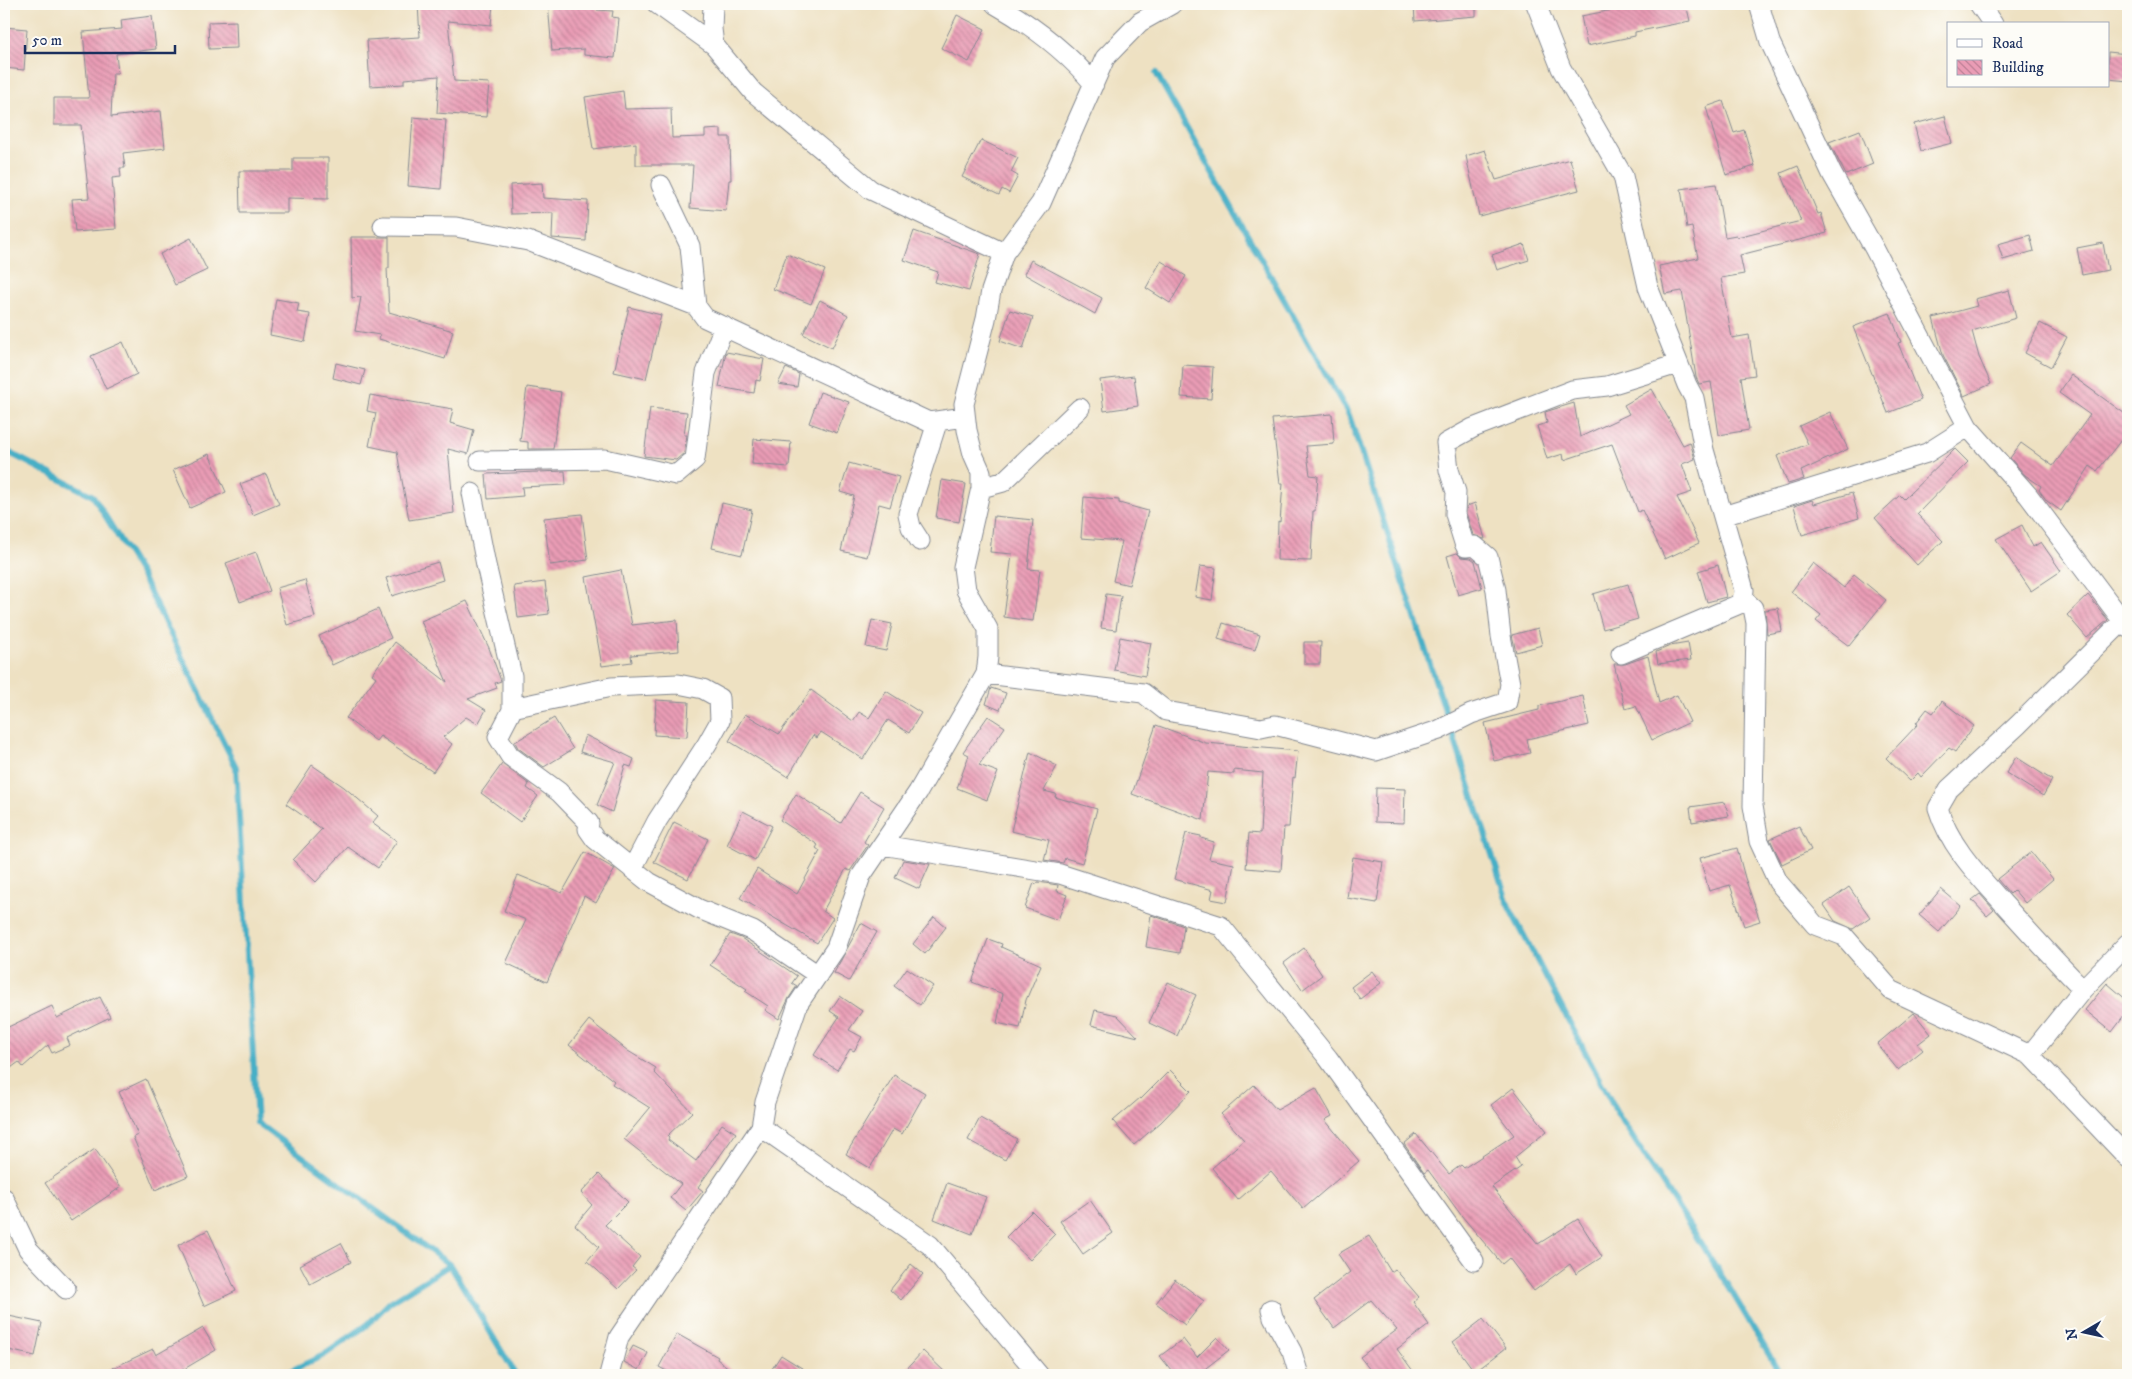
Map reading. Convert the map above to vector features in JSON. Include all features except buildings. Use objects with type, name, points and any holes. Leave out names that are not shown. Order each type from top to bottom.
[{"type":"street","points":[[657,4],[714,45],[753,92],[871,190],[1004,253]]},
{"type":"street","points":[[713,4],[712,29],[714,45]]},
{"type":"street","points":[[995,4],[1024,21],[1076,64],[1094,84]]},
{"type":"street","points":[[609,1375],[619,1337],[761,1127],[765,1102],[798,1004],[836,948],[861,876],[918,792],[986,674],[988,629],[966,590],[963,567],[981,488],[981,472],[973,454],[964,404],[986,319],[991,291],[1004,253],[1041,203],[1105,58],[1140,22],[1172,4]]},
{"type":"street","points":[[1536,4],[1561,68],[1623,176],[1648,287],[1678,364],[1694,398],[1704,450],[1744,590],[1743,599],[1737,605],[1621,654]]},
{"type":"street","points":[[1759,4],[1770,42],[1832,174],[1874,248],[1968,427],[2028,495],[2126,625],[1949,789],[1938,808],[1951,838],[1983,881],[2026,931],[2083,989]]},
{"type":"street","points":[[1979,4],[1992,22]]},
{"type":"street","points":[[661,185],[690,246],[696,306],[705,318],[929,422],[965,417]]},
{"type":"street","points":[[383,226],[456,228],[528,241],[696,306]]},
{"type":"street","points":[[480,461],[605,459],[676,475],[695,459],[706,373],[724,326]]},
{"type":"street","points":[[986,674],[1142,692],[1166,711],[1261,728],[1275,725],[1376,751],[1439,730],[1472,714],[1507,702],[1510,684],[1501,636],[1496,590],[1488,557],[1475,546],[1466,547],[1464,542],[1455,514],[1456,492],[1449,470],[1446,443],[1473,428],[1572,390],[1606,386],[1678,364]]},
{"type":"street","points":[[981,488],[1003,482],[1080,408]]},
{"type":"street","points":[[920,541],[912,527],[908,514],[936,422]]},
{"type":"street","points":[[1723,516],[1927,453],[1968,427]]},
{"type":"street","points":[[472,493],[490,584],[512,676],[512,708],[498,737],[510,756],[559,792],[589,823],[588,828],[594,839],[649,882],[700,909],[752,931],[818,975]]},
{"type":"street","points":[[1743,599],[1753,608],[1756,623],[1753,806],[1759,841],[1778,882],[1815,926],[1844,936],[1891,990],[2030,1055],[2128,1158]]},
{"type":"street","points":[[512,708],[611,687],[678,684],[704,689],[719,698],[720,721],[657,821],[632,869]]},
{"type":"street","points":[[882,845],[1060,874],[1221,926],[1328,1058],[1474,1261]]},
{"type":"street","points":[[2030,1055],[2083,989],[2128,943]]},
{"type":"street","points":[[761,1127],[930,1245],[1039,1375]]},
{"type":"street","points":[[4,1198],[28,1249],[66,1288]]},
{"type":"street","points":[[1271,1309],[1273,1317],[1292,1352],[1299,1375]]},
{"type":"waterway","points":[[1156,73],[1349,415],[1509,907],[1617,1113],[1730,1289],[1781,1375]]},
{"type":"waterway","points":[[4,450],[93,496],[141,574],[236,767],[257,1123],[450,1265],[516,1375]]},
{"type":"waterway","points":[[282,1375],[324,1355],[367,1325],[390,1302],[450,1265]]}]
